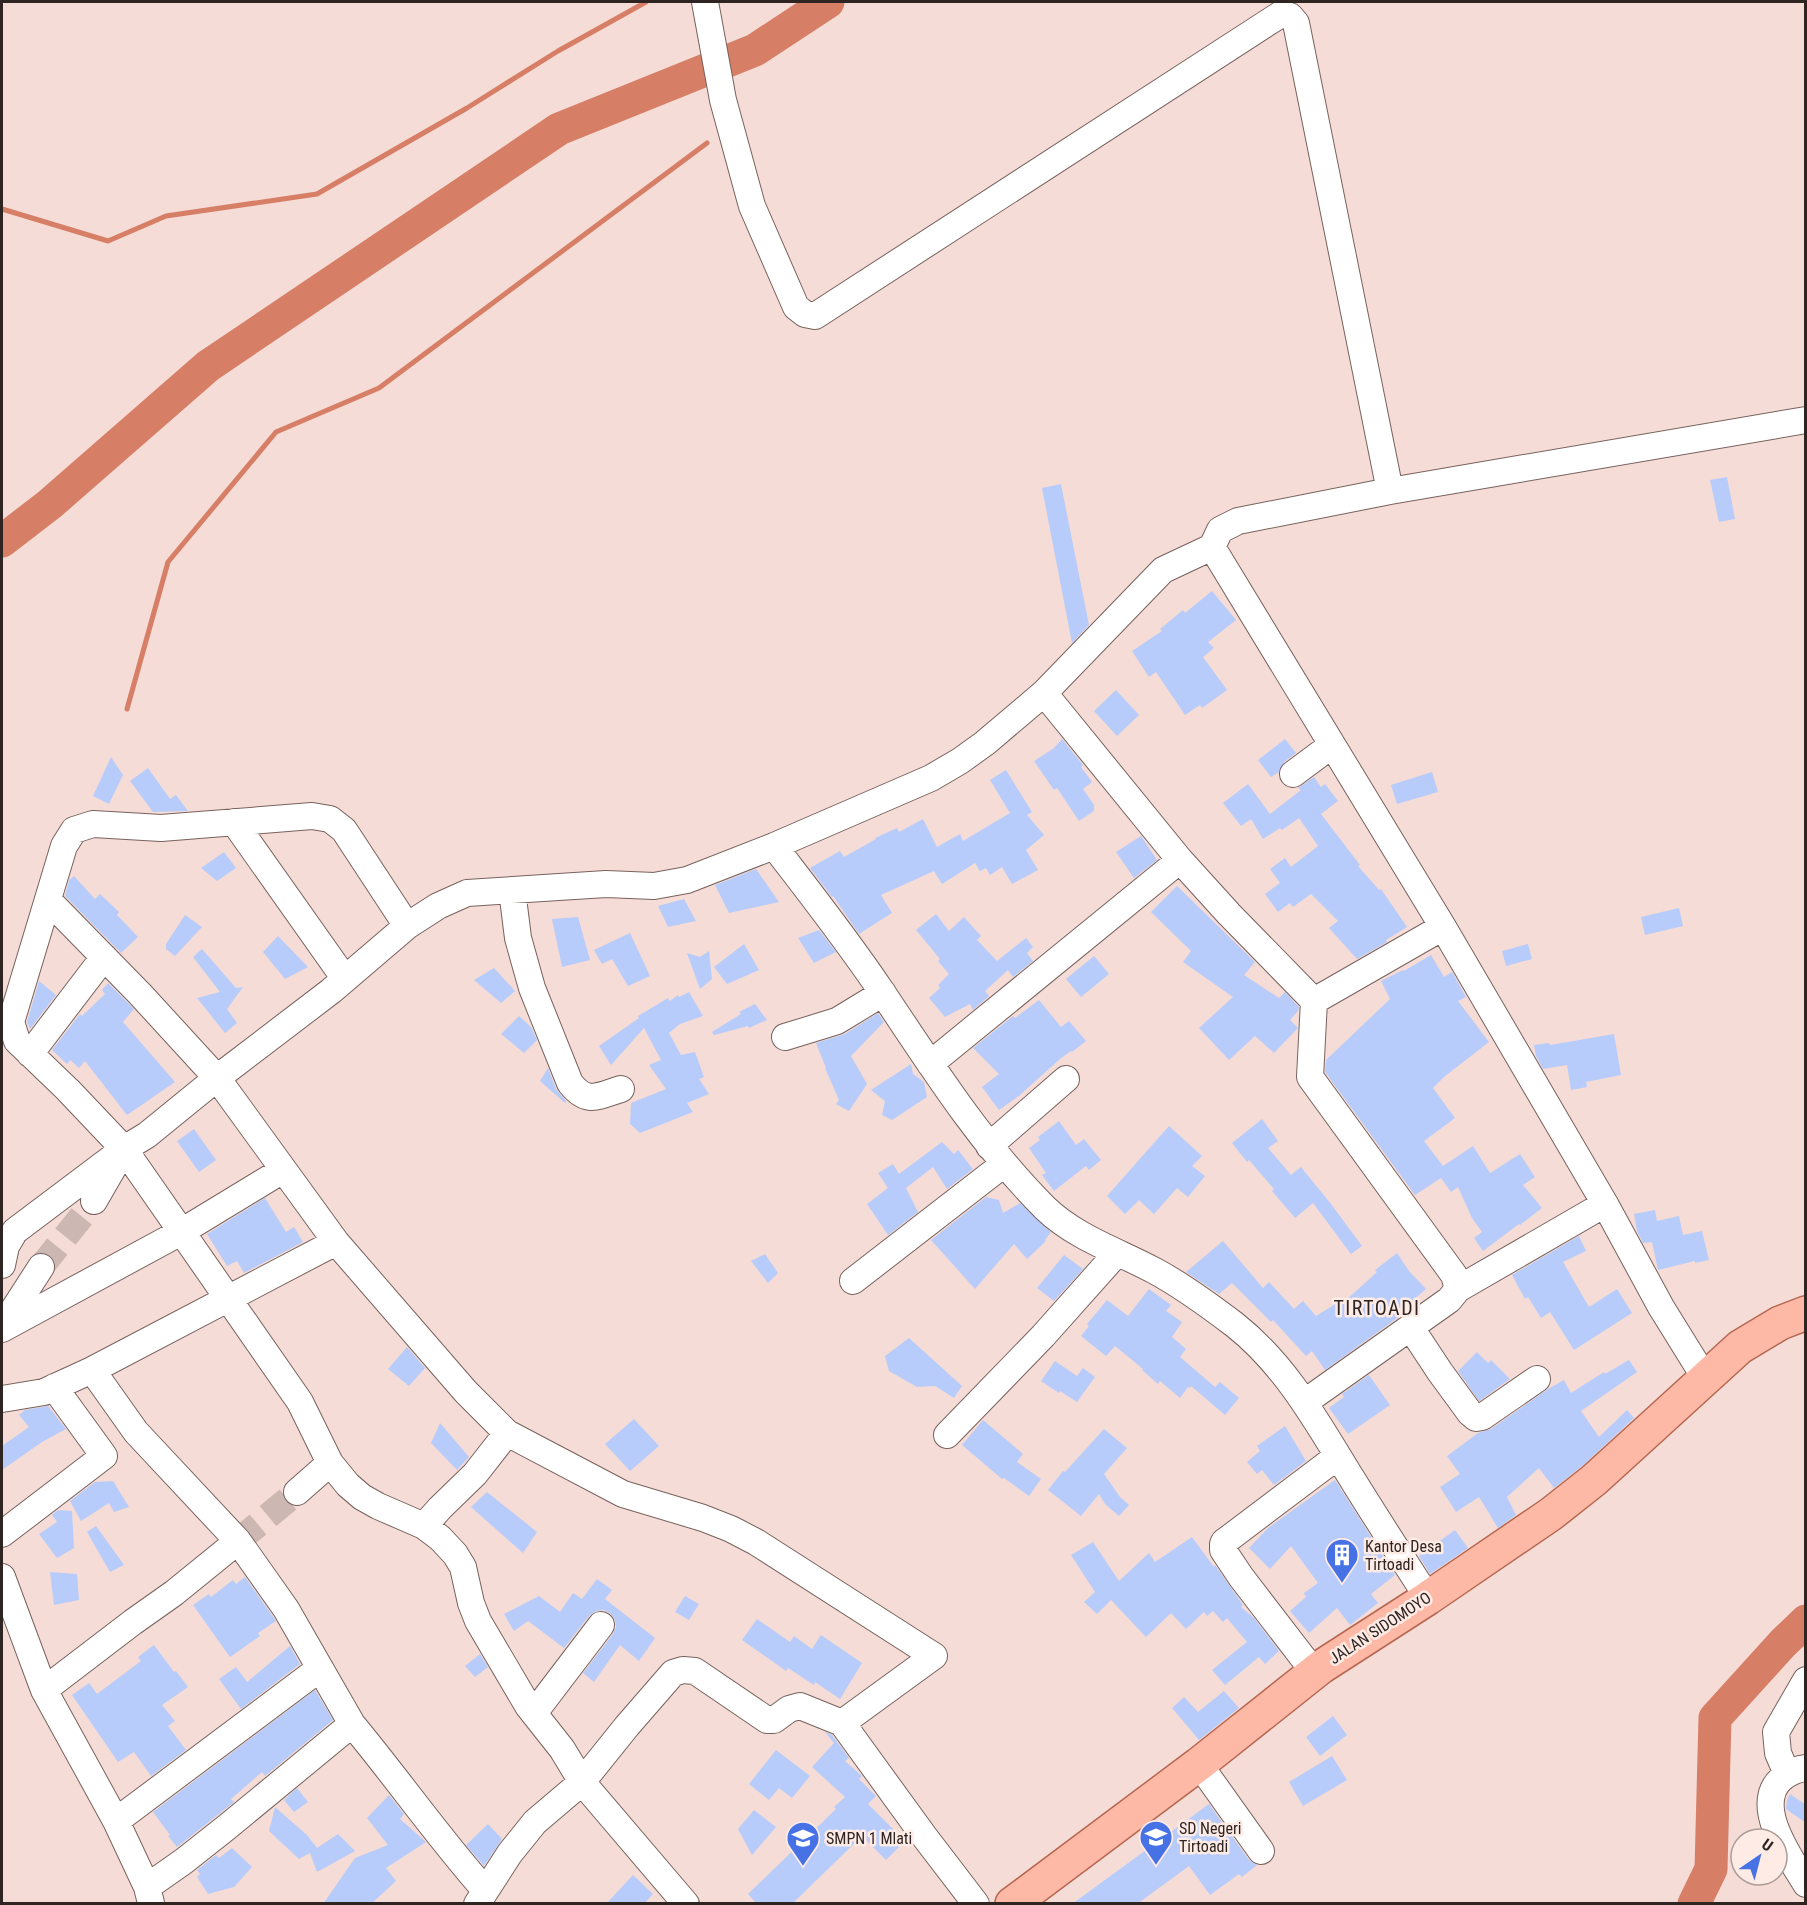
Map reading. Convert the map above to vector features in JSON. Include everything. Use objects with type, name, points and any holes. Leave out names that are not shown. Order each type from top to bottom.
[{"type":"main road","name":"JALAN SIDOMOYO","points":[[1012,1904],[1199,1764],[1314,1672],[1551,1514],[1594,1480],[1740,1347],[1780,1323],[1806,1313]]},
{"type":"street","points":[[705,2],[723,100],[752,206],[796,307],[805,315],[815,316],[1281,14],[1290,16],[1296,23],[1390,491]]},
{"type":"street","points":[[2,1265],[6,1246],[15,1231],[124,1149],[147,1135],[217,1077],[345,979],[406,926],[438,906],[467,893],[606,884],[654,886],[687,879],[774,846],[931,778],[960,762],[1044,693],[1163,570],[1212,547],[1220,530],[1238,521],[1390,491],[1806,420]]},
{"type":"street","points":[[1212,547],[1443,927],[1605,1204],[1661,1307],[1705,1378]]},
{"type":"street","points":[[1044,693],[1180,860],[1314,1001],[1310,1077],[1454,1275],[1458,1289]]},
{"type":"street","points":[[1293,774],[1332,745]]},
{"type":"street","points":[[406,926],[344,830],[330,819],[312,816],[160,828],[93,824],[74,830],[64,846],[11,1022],[17,1041],[124,1149],[300,1402],[330,1463],[348,1485],[362,1497],[378,1506],[424,1526],[440,1538],[455,1554],[464,1567],[471,1603],[478,1621],[534,1713],[562,1749],[582,1782],[686,1904]]},
{"type":"street","points":[[234,822],[345,979]]},
{"type":"street","points":[[774,846],[883,993],[930,1064],[997,1155],[1047,1210],[1069,1227],[1155,1271],[1236,1326],[1273,1362],[1305,1402],[1428,1598]]},
{"type":"street","points":[[930,1064],[1180,860]]},
{"type":"street","points":[[512,890],[518,938],[532,988],[570,1083],[581,1095],[590,1098],[621,1089]]},
{"type":"street","points":[[49,901],[217,1077],[336,1242],[466,1392],[507,1433],[623,1494],[731,1528],[934,1656],[842,1723]]},
{"type":"street","points":[[1314,1001],[1443,927]]},
{"type":"street","points":[[30,1054],[104,957]]},
{"type":"street","points":[[785,1037],[837,1021],[883,993]]},
{"type":"street","points":[[853,1281],[997,1155],[1066,1079]]},
{"type":"street","points":[[94,1201],[124,1149]]},
{"type":"street","points":[[2,1329],[181,1232],[283,1170]]},
{"type":"street","points":[[1305,1402],[1449,1300],[1458,1289],[1605,1204]]},
{"type":"street","points":[[2,1399],[44,1392],[92,1370],[336,1242]]},
{"type":"street","points":[[947,1435],[1043,1336],[1117,1253]]},
{"type":"street","points":[[2,1329],[41,1267]]},
{"type":"street","points":[[1411,1328],[1440,1372],[1476,1418],[1482,1417],[1537,1379]]},
{"type":"street","points":[[92,1370],[136,1432],[238,1541],[286,1609],[352,1724],[448,1848],[481,1897],[510,1853],[535,1822],[582,1782],[673,1673],[683,1670],[695,1671],[767,1720],[774,1720],[789,1709],[800,1706],[842,1723],[976,1904]]},
{"type":"street","points":[[2,1534],[104,1456],[54,1387]]},
{"type":"street","points":[[424,1526],[475,1474],[507,1433]]},
{"type":"street","points":[[1314,1672],[1241,1577],[1222,1546],[1224,1542],[1338,1456]]},
{"type":"street","points":[[297,1492],[330,1463]]},
{"type":"street","points":[[44,1690],[174,1593],[238,1541]]},
{"type":"street","points":[[2,1577],[44,1690],[116,1821],[149,1895]]},
{"type":"street","points":[[534,1713],[602,1625]]},
{"type":"street","points":[[116,1821],[319,1669]]},
{"type":"street","points":[[1806,1680],[1776,1731],[1778,1753],[1796,1771],[1775,1785],[1770,1805],[1779,1839],[1806,1884]]},
{"type":"street","points":[[149,1895],[160,1879],[228,1827],[352,1724]]},
{"type":"street","points":[[1199,1764],[1261,1851]]},
{"type":"building","points":[[1727,477],[1735,519],[1719,522],[1710,480]]},
{"type":"building","points":[[1061,484],[1089,625],[1072,643],[1042,488]]},
{"type":"building","points":[[1212,591],[1236,620],[1208,642],[1214,648],[1203,657],[1227,690],[1202,708],[1200,705],[1185,715],[1156,672],[1149,677],[1132,651],[1162,631],[1160,629],[1183,610],[1185,613]]},
{"type":"building","points":[[1116,690],[1139,715],[1117,736],[1094,711]]},
{"type":"building","points":[[1062,739],[1083,765],[1081,767],[1092,782],[1083,789],[1094,805],[1094,811],[1079,821],[1057,788],[1054,790],[1034,761],[1054,748]]},
{"type":"building","points":[[1285,739],[1296,753],[1284,762],[1279,772],[1271,777],[1258,760]]},
{"type":"building","points":[[111,757],[123,775],[109,804],[93,796]]},
{"type":"building","points":[[148,768],[170,799],[176,795],[188,811],[153,812],[130,781]]},
{"type":"building","points":[[1006,770],[1032,812],[1027,815],[1044,835],[1026,850],[1038,870],[1012,884],[1002,867],[990,875],[986,868],[980,871],[975,863],[942,884],[934,871],[881,895],[892,913],[859,934],[810,868],[840,851],[844,857],[875,838],[897,828],[899,832],[923,819],[937,847],[960,834],[963,841],[1010,813],[990,780]]},
{"type":"building","points":[[1432,772],[1438,792],[1397,804],[1391,785]]},
{"type":"building","points":[[1314,777],[1321,787],[1325,784],[1338,801],[1321,814],[1360,865],[1358,866],[1379,890],[1381,889],[1407,927],[1386,940],[1387,942],[1357,959],[1329,928],[1338,921],[1311,894],[1293,907],[1290,903],[1278,912],[1265,894],[1280,883],[1270,869],[1285,858],[1291,867],[1318,846],[1299,818],[1263,839],[1251,819],[1241,826],[1223,803],[1248,784],[1270,814],[1301,790],[1298,788]]},
{"type":"building","points":[[1141,836],[1157,860],[1134,878],[1116,852]]},
{"type":"building","points":[[224,852],[236,868],[217,881],[201,868]]},
{"type":"building","points":[[756,869],[779,902],[729,913],[715,885]]},
{"type":"building","points":[[74,876],[95,899],[100,894],[119,912],[117,915],[138,937],[121,953],[65,896],[69,880]]},
{"type":"building","points":[[1177,886],[1255,962],[1244,975],[1279,998],[1285,992],[1299,1007],[1290,1020],[1298,1028],[1274,1053],[1255,1036],[1229,1060],[1199,1028],[1233,997],[1183,962],[1191,951],[1151,912]]},
{"type":"building","points":[[684,899],[696,921],[668,927],[658,906]]},
{"type":"building","points":[[1679,908],[1683,926],[1645,935],[1641,917]]},
{"type":"building","points":[[936,914],[949,931],[964,917],[981,936],[977,940],[997,961],[1026,938],[1033,947],[1027,953],[1033,961],[1013,977],[1008,970],[985,991],[989,996],[973,1010],[970,1004],[945,1017],[929,998],[940,988],[938,985],[949,974],[938,961],[940,959],[916,930]]},
{"type":"building","points":[[185,915],[202,927],[175,956],[166,949],[166,944]]},
{"type":"building","points":[[578,917],[590,960],[562,967],[552,919]]},
{"type":"building","points":[[819,930],[836,952],[814,963],[798,938]]},
{"type":"building","points":[[630,933],[650,976],[628,986],[612,959],[602,964],[594,950]]},
{"type":"building","points":[[278,936],[308,967],[285,979],[263,952]]},
{"type":"building","points":[[744,944],[759,970],[727,984],[714,967]]},
{"type":"building","points":[[1528,944],[1532,959],[1506,966],[1502,951]]},
{"type":"building","points":[[202,949],[236,988],[243,987],[227,1009],[237,1023],[225,1033],[197,998],[220,992],[193,957]]},
{"type":"building","points":[[709,951],[712,979],[700,989],[687,953],[700,957]]},
{"type":"building","points":[[1431,955],[1444,977],[1452,972],[1466,997],[1458,1001],[1489,1042],[1433,1088],[1455,1118],[1424,1141],[1443,1166],[1473,1146],[1490,1173],[1520,1154],[1535,1177],[1523,1185],[1542,1208],[1483,1251],[1474,1238],[1482,1232],[1472,1218],[1458,1187],[1451,1192],[1441,1178],[1415,1195],[1325,1072],[1326,1060],[1390,999],[1381,981]]},
{"type":"building","points":[[1094,956],[1109,974],[1081,997],[1066,979]]},
{"type":"building","points":[[494,968],[515,991],[501,1003],[474,980]]},
{"type":"building","points":[[39,981],[56,995],[30,1029],[27,1022]]},
{"type":"building","points":[[108,983],[134,1009],[123,1022],[175,1082],[127,1115],[85,1061],[79,1068],[70,1060],[67,1064],[52,1050],[80,1014],[82,1016],[105,994],[102,990]]},
{"type":"building","points":[[689,992],[703,1016],[680,1024],[669,1033],[681,1055],[695,1052],[704,1077],[699,1079],[709,1094],[687,1103],[693,1112],[640,1133],[630,1124],[631,1103],[666,1089],[649,1065],[661,1060],[644,1028],[611,1065],[599,1046],[639,1018],[638,1016],[668,998],[670,1001],[678,995],[679,997]]},
{"type":"building","points":[[1039,1000],[1061,1027],[1069,1021],[1086,1041],[1060,1059],[1020,1095],[999,1110],[982,1087],[999,1074],[973,1048],[1013,1016],[1015,1018]]},
{"type":"building","points":[[755,1004],[767,1020],[749,1028],[748,1026],[714,1035],[712,1032],[741,1014],[739,1012]]},
{"type":"building","points":[[878,1013],[884,1022],[851,1056],[867,1084],[849,1111],[836,1104],[839,1100],[816,1043],[845,1034]]},
{"type":"building","points":[[519,1016],[531,1027],[537,1040],[524,1053],[501,1034]]},
{"type":"building","points":[[1614,1034],[1621,1075],[1586,1082],[1587,1087],[1571,1090],[1567,1065],[1543,1069],[1536,1056],[1534,1045],[1549,1043],[1550,1045]]},
{"type":"building","points":[[911,1064],[913,1074],[924,1082],[927,1097],[892,1120],[882,1115],[885,1101],[871,1090]]},
{"type":"building","points":[[548,1068],[556,1089],[566,1101],[565,1103],[540,1081]]},
{"type":"building","points":[[1262,1119],[1278,1141],[1268,1148],[1291,1175],[1301,1167],[1362,1246],[1351,1254],[1313,1203],[1295,1218],[1272,1191],[1274,1189],[1232,1143]]},
{"type":"building","points":[[1059,1121],[1076,1145],[1084,1139],[1101,1160],[1089,1170],[1086,1166],[1054,1191],[1042,1175],[1046,1173],[1029,1148],[1040,1140],[1038,1137]]},
{"type":"building","points":[[1169,1126],[1202,1156],[1192,1166],[1205,1176],[1188,1197],[1177,1188],[1154,1214],[1139,1200],[1125,1214],[1107,1196]]},
{"type":"building","points":[[194,1129],[216,1160],[199,1172],[177,1141]]},
{"type":"building","points":[[942,1142],[954,1154],[958,1150],[973,1169],[947,1189],[933,1167],[906,1188],[918,1212],[888,1235],[867,1204],[888,1188],[878,1173],[893,1164],[899,1174]]},
{"type":"building","points":[[986,1197],[999,1200],[1003,1213],[1020,1203],[1051,1232],[1046,1241],[1027,1259],[1014,1244],[975,1289],[931,1240]]},
{"type":"building","points":[[265,1198],[286,1232],[294,1227],[303,1242],[244,1273],[237,1261],[227,1266],[207,1234]]},
{"type":"building","points":[[1655,1210],[1657,1221],[1679,1216],[1683,1235],[1702,1231],[1709,1260],[1658,1270],[1652,1242],[1643,1243],[1637,1231],[1634,1214]]},
{"type":"building","points":[[1579,1236],[1586,1251],[1563,1262],[1589,1307],[1617,1289],[1632,1313],[1574,1350],[1550,1312],[1541,1318],[1528,1297],[1525,1299],[1512,1275]]},
{"type":"building","points":[[1223,1241],[1263,1288],[1269,1282],[1294,1309],[1303,1301],[1316,1316],[1342,1300],[1344,1302],[1377,1272],[1375,1270],[1397,1253],[1409,1271],[1426,1289],[1398,1313],[1400,1316],[1325,1370],[1312,1351],[1306,1356],[1273,1320],[1271,1322],[1232,1283],[1219,1294],[1186,1272]]},
{"type":"building","points":[[765,1254],[778,1273],[768,1283],[751,1261]]},
{"type":"building","points":[[1064,1255],[1083,1269],[1054,1301],[1037,1288]]},
{"type":"building","points":[[1149,1289],[1171,1305],[1166,1311],[1182,1322],[1172,1337],[1186,1349],[1180,1357],[1215,1387],[1220,1382],[1239,1398],[1225,1415],[1191,1386],[1180,1398],[1160,1381],[1158,1384],[1115,1346],[1106,1356],[1081,1336],[1089,1326],[1087,1324],[1107,1300],[1128,1316]]},
{"type":"building","points":[[909,1338],[962,1386],[954,1398],[935,1386],[917,1387],[889,1371],[885,1356]]},
{"type":"building","points":[[407,1347],[425,1368],[409,1386],[388,1369]]},
{"type":"building","points":[[1477,1352],[1488,1363],[1491,1360],[1510,1379],[1479,1401],[1458,1371]]},
{"type":"building","points":[[1629,1360],[1637,1372],[1581,1411],[1599,1437],[1627,1410],[1634,1418],[1582,1466],[1554,1488],[1539,1468],[1507,1497],[1516,1515],[1498,1528],[1479,1497],[1456,1512],[1440,1487],[1460,1474],[1447,1456],[1478,1433],[1491,1429],[1564,1380],[1571,1393],[1604,1372],[1605,1374]]},
{"type":"building","points":[[1055,1361],[1077,1376],[1083,1368],[1095,1377],[1077,1402],[1041,1381]]},
{"type":"building","points":[[1369,1375],[1390,1405],[1348,1434],[1329,1408],[1344,1397],[1342,1394]]},
{"type":"building","points":[[48,1406],[66,1429],[42,1442],[2,1470],[2,1446],[29,1427],[19,1415],[25,1410]]},
{"type":"building","points":[[634,1419],[659,1446],[630,1471],[605,1444]]},
{"type":"building","points":[[983,1420],[1023,1454],[1017,1462],[1041,1479],[1029,1496],[1004,1478],[1002,1479],[962,1445]]},
{"type":"building","points":[[440,1423],[469,1457],[457,1470],[431,1443]]},
{"type":"building","points":[[1285,1426],[1306,1461],[1274,1485],[1262,1470],[1257,1474],[1247,1462],[1260,1451],[1257,1446]]},
{"type":"building","points":[[1104,1429],[1127,1448],[1104,1474],[1120,1497],[1129,1505],[1119,1516],[1105,1504],[1099,1494],[1081,1516],[1048,1490]]},
{"type":"building","points":[[1335,1480],[1395,1575],[1371,1594],[1378,1603],[1350,1625],[1337,1608],[1309,1633],[1290,1611],[1306,1597],[1304,1593],[1318,1583],[1291,1546],[1270,1569],[1249,1548],[1268,1528]]},
{"type":"building","points":[[113,1481],[129,1507],[114,1512],[109,1503],[81,1521],[70,1501],[95,1482]]},
{"type":"building","points":[[487,1492],[537,1532],[523,1553],[471,1507]]},
{"type":"building","points":[[58,1510],[72,1511],[74,1548],[57,1558],[39,1534],[57,1522],[52,1515]]},
{"type":"building","points":[[96,1526],[124,1565],[110,1572],[87,1532]]},
{"type":"building","points":[[1455,1530],[1468,1548],[1430,1574],[1419,1556]]},
{"type":"building","points":[[1192,1537],[1243,1605],[1241,1607],[1254,1618],[1279,1651],[1265,1664],[1259,1657],[1225,1685],[1212,1670],[1247,1642],[1227,1618],[1223,1622],[1213,1611],[1207,1616],[1204,1612],[1186,1629],[1171,1613],[1146,1637],[1111,1600],[1097,1614],[1084,1602],[1095,1592],[1071,1555],[1093,1542],[1119,1581],[1149,1553],[1155,1562]]},
{"type":"building","points":[[50,1572],[77,1574],[79,1600],[54,1605]]},
{"type":"building","points":[[245,1577],[276,1621],[258,1633],[260,1636],[230,1657],[193,1605],[209,1594],[211,1597],[233,1580],[236,1584]]},
{"type":"building","points":[[597,1579],[612,1590],[605,1599],[655,1638],[639,1661],[620,1645],[594,1682],[583,1673],[613,1634],[616,1627],[615,1620],[610,1613],[603,1610],[596,1611],[589,1616],[564,1648],[528,1621],[514,1631],[504,1614],[539,1596],[560,1612],[573,1593],[582,1599]]},
{"type":"building","points":[[685,1596],[699,1604],[689,1620],[675,1612]]},
{"type":"building","points":[[757,1619],[790,1642],[794,1636],[812,1649],[821,1635],[862,1663],[840,1699],[815,1682],[814,1685],[788,1668],[786,1671],[742,1640]]},
{"type":"building","points":[[154,1645],[188,1687],[162,1705],[175,1721],[168,1726],[186,1750],[151,1776],[134,1752],[118,1762],[72,1695],[89,1683],[97,1694],[141,1661],[138,1657]]},
{"type":"building","points":[[290,1646],[300,1664],[241,1709],[219,1679],[236,1667],[247,1682]]},
{"type":"building","points":[[480,1654],[488,1667],[475,1677],[465,1666]]},
{"type":"building","points":[[315,1690],[333,1720],[265,1776],[262,1772],[231,1799],[234,1802],[177,1847],[153,1812]]},
{"type":"building","points":[[1224,1691],[1239,1708],[1199,1740],[1172,1708],[1184,1697],[1198,1712]]},
{"type":"building","points":[[1333,1716],[1347,1735],[1320,1756],[1306,1737]]},
{"type":"building","points":[[825,1732],[832,1735],[849,1758],[845,1761],[862,1776],[859,1779],[876,1796],[868,1804],[905,1841],[886,1860],[862,1836],[792,1904],[757,1904],[748,1894],[836,1809],[834,1807],[845,1797],[812,1767],[834,1743]]},
{"type":"building","points":[[776,1750],[810,1776],[792,1798],[779,1788],[769,1800],[749,1784]]},
{"type":"building","points":[[1332,1756],[1347,1780],[1303,1806],[1289,1782]]},
{"type":"building","points":[[297,1788],[308,1802],[294,1812],[284,1800]]},
{"type":"building","points":[[1790,1794],[1806,1805],[1806,1823],[1786,1809]]},
{"type":"building","points":[[389,1795],[404,1814],[400,1819],[426,1842],[386,1868],[396,1881],[371,1904],[323,1904],[355,1858],[388,1845],[367,1818]]},
{"type":"building","name":"SD Negeri Tirtoadi","points":[[1209,1804],[1249,1860],[1257,1865],[1242,1877],[1239,1874],[1210,1895],[1189,1866],[1137,1904],[1072,1904]]},
{"type":"building","points":[[275,1807],[307,1835],[317,1848],[338,1834],[355,1851],[317,1872],[310,1853],[299,1859],[269,1831]]},
{"type":"building","points":[[754,1810],[776,1827],[752,1855],[738,1829]]},
{"type":"building","points":[[488,1824],[502,1839],[484,1866],[466,1845]]},
{"type":"building","points":[[232,1848],[252,1867],[234,1887],[208,1894],[197,1877],[200,1874],[197,1870],[216,1855],[219,1858]]},
{"type":"building","points":[[633,1875],[653,1894],[644,1904],[606,1904]]},
{"type":"waterway","points":[[2,209],[108,241],[166,216],[317,194],[467,108],[558,51],[646,2]]},
{"type":"waterway","points":[[2,541],[50,504],[208,366],[559,129],[755,50],[828,2]]},
{"type":"waterway","points":[[127,709],[168,562],[276,432],[379,388],[707,143]]},
{"type":"waterway","points":[[1694,1904],[1711,1869],[1715,1718],[1806,1621]]},
{"type":"tunnel","points":[[41,1267],[94,1201]]},
{"type":"tunnel","points":[[238,1541],[297,1492]]},
{"type":"place","name":"Kantor Desa Tirtoadi","points":[[1342,1584]]},
{"type":"place","name":"SD Negeri Tirtoadi","points":[[1156,1866]]},
{"type":"place","name":"SMPN 1 Mlati","points":[[803,1867]]},
{"type":"district","name":"TIRTOADI","points":[[1377,1308]]}]
